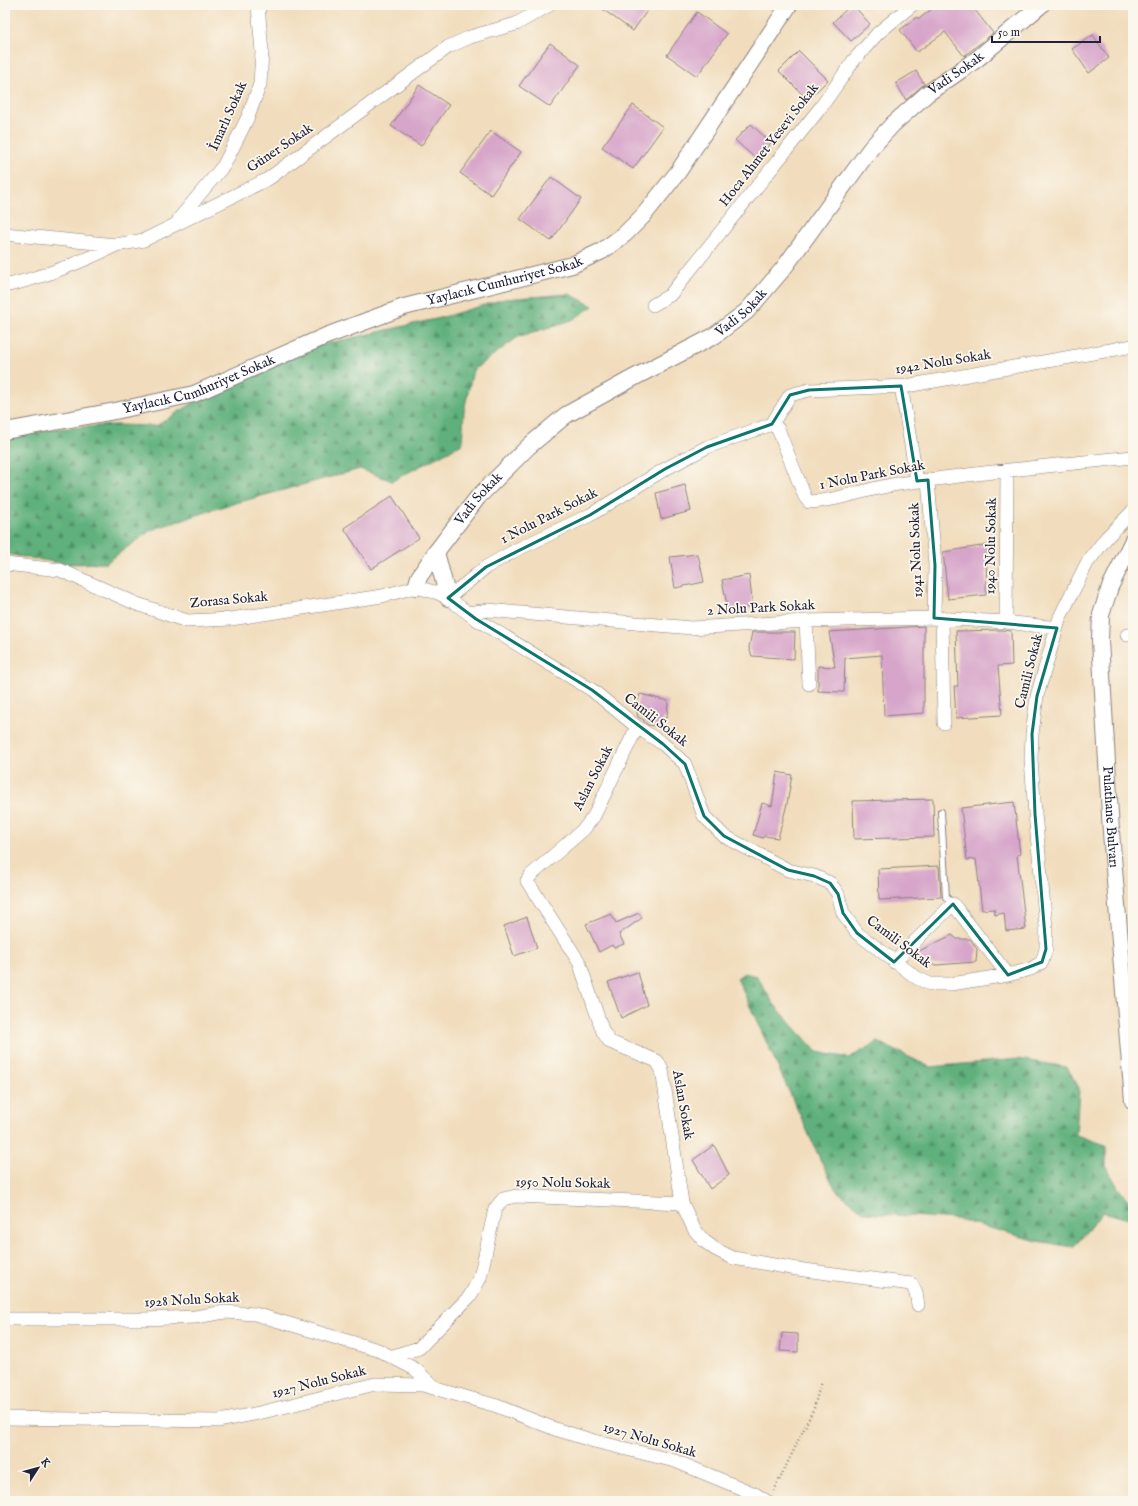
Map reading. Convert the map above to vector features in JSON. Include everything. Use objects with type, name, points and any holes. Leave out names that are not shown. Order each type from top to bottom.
[{"type":"street","name":"İmarlı Sokak","points":[[175,223],[224,164],[248,117],[260,84],[262,52],[258,5]]},
{"type":"street","name":"Güner Sokak","points":[[5,234],[116,245],[144,240],[175,223],[268,179],[448,47],[470,37],[516,24],[549,5]]},
{"type":"street","name":"Yaylacık Cumhuriyet Sokak","points":[[5,431],[115,411],[194,394],[326,336],[404,307],[572,265],[602,251],[625,234],[678,172],[789,5]]},
{"type":"street","name":"Hoca Ahmet Yesevi Sokak","points":[[653,305],[670,294],[821,107],[854,60],[878,33],[912,5]]},
{"type":"street","name":"Vadi Sokak","points":[[416,587],[419,577],[436,552],[478,497],[529,446],[566,415],[714,336],[747,310],[783,269],[872,148],[893,124],[928,93],[977,59],[1041,5]]},
{"type":"street","points":[[5,286],[30,280],[73,265],[116,245]]},
{"type":"street","name":"1942 Nolu Sokak","points":[[772,424],[790,395],[809,390],[901,386],[1133,346]]},
{"type":"street","name":"1941 Nolu Sokak","points":[[901,386],[923,481],[935,565],[944,723]]},
{"type":"street","name":"1 Nolu Park Sokak","points":[[448,598],[486,567],[516,550],[590,515],[665,469],[707,447],[772,424],[778,429],[804,497],[809,502],[824,502],[896,484],[1007,470],[1133,457]]},
{"type":"street","name":"1940 Nolu Sokak","points":[[1006,622],[1008,545],[1007,470]]},
{"type":"street","name":"Camili Sokak","points":[[416,587],[438,593],[448,598],[468,613],[592,690],[638,727],[663,744],[685,764],[704,816],[724,836],[788,870],[814,876],[830,883],[838,894],[843,913],[857,933],[917,978],[930,984],[951,984],[1008,975],[1031,969],[1042,962],[1046,950],[1046,927],[1034,814],[1031,759],[1032,734],[1037,696],[1060,617],[1087,563],[1107,537],[1133,511]]},
{"type":"street","name":"Pulathane Bulvarı","points":[[1133,540],[1110,587],[1100,615],[1111,832],[1133,1101]]},
{"type":"street","points":[[436,552],[448,598]]},
{"type":"street","name":"Zorasa Sokak","points":[[5,564],[60,570],[137,604],[186,621],[231,619],[382,596],[416,587]]},
{"type":"street","name":"2 Nolu Park Sokak","points":[[468,613],[489,610],[692,628],[806,621],[938,619],[1006,622],[1057,628]]},
{"type":"street","points":[[806,621],[809,684]]},
{"type":"street","name":"Aslan Sokak","points":[[638,727],[594,816],[584,829],[531,875],[527,881],[579,962],[602,1032],[610,1042],[657,1061],[660,1066],[682,1203],[694,1229],[704,1241],[715,1249],[733,1258],[797,1269],[912,1284],[916,1292],[918,1305]]},
{"type":"street","points":[[894,962],[953,904],[1008,975]]},
{"type":"street","name":"1950 Nolu Sokak","points":[[393,1356],[419,1348],[470,1296],[480,1278],[495,1209],[503,1199],[516,1196],[682,1203]]},
{"type":"street","name":"1928 Nolu Sokak","points":[[5,1319],[144,1320],[194,1317],[225,1312],[255,1314],[378,1350],[393,1356],[415,1369],[435,1388]]},
{"type":"street","name":"1927 Nolu Sokak","points":[[5,1418],[219,1421],[259,1413],[375,1384],[423,1385],[497,1406],[555,1429],[587,1439],[675,1461],[768,1498]]},
{"type":"lane","points":[[941,812],[946,897],[953,904]]},
{"type":"path","points":[[768,1498],[814,1408],[821,1381]]},
{"type":"highlighted area","points":[[901,386],[917,481],[928,480],[935,565],[934,618],[1057,628],[1037,696],[1032,734],[1035,814],[1046,949],[1042,962],[1008,975],[953,904],[894,962],[857,933],[843,913],[838,894],[830,883],[814,876],[788,870],[724,836],[704,816],[685,764],[663,744],[592,690],[476,619],[448,598],[486,567],[590,515],[665,469],[707,447],[772,424],[790,395],[809,390]]},
{"type":"green space","points":[[569,294],[593,306],[572,320],[518,337],[473,370],[464,411],[462,444],[392,481],[360,469],[225,506],[151,530],[106,563],[67,564],[5,554],[5,429],[50,429],[115,425],[156,426],[267,357],[440,318],[504,299]]},
{"type":"green space","points":[[744,973],[757,976],[773,1003],[817,1052],[849,1058],[878,1042],[930,1067],[1018,1059],[1067,1067],[1079,1088],[1076,1135],[1106,1145],[1106,1166],[1119,1189],[1133,1206],[1132,1220],[1103,1212],[1073,1247],[1037,1241],[956,1219],[865,1213],[836,1190],[821,1161],[737,978]]},
{"type":"building","points":[[597,5],[651,5],[633,31]]},
{"type":"building","points":[[851,5],[853,5],[870,24],[851,41],[833,22]]},
{"type":"building","points":[[937,5],[971,5],[993,33],[964,56],[945,32],[917,52],[900,30],[917,17],[919,19]]},
{"type":"building","points":[[697,12],[727,34],[697,76],[667,55]]},
{"type":"building","points":[[1093,35],[1109,58],[1089,73],[1072,49]]},
{"type":"building","points":[[550,43],[580,65],[550,107],[519,86]]},
{"type":"building","points":[[799,51],[828,80],[808,100],[779,71]]},
{"type":"building","points":[[916,71],[924,84],[906,100],[896,83]]},
{"type":"building","points":[[419,85],[449,105],[421,146],[391,126]]},
{"type":"building","points":[[633,105],[663,127],[633,169],[602,147]]},
{"type":"building","points":[[751,124],[771,143],[756,159],[735,140]]},
{"type":"building","points":[[491,131],[521,152],[491,195],[460,173]]},
{"type":"building","points":[[551,177],[581,199],[551,241],[520,219]]},
{"type":"building","points":[[685,485],[691,511],[661,519],[656,493]]},
{"type":"building","points":[[392,496],[419,538],[371,569],[344,528]]},
{"type":"building","points":[[987,545],[986,595],[948,599],[943,552]]},
{"type":"building","points":[[698,554],[704,582],[675,588],[670,557]]},
{"type":"building","points":[[749,575],[753,607],[728,610],[722,580]]},
{"type":"building","points":[[924,626],[924,713],[884,716],[882,655],[845,658],[844,692],[818,691],[818,666],[835,667],[829,632]]},
{"type":"building","points":[[956,631],[1011,631],[1012,665],[998,666],[1002,715],[956,718],[954,686],[958,686]]},
{"type":"building","points":[[752,632],[795,632],[794,659],[752,656],[749,648]]},
{"type":"building","points":[[640,694],[668,701],[667,717],[663,719],[661,727],[648,725],[644,722],[644,720],[638,717],[636,707]]},
{"type":"building","points":[[777,772],[792,775],[787,804],[778,838],[764,836],[763,838],[753,835],[762,803],[772,806]]},
{"type":"building","points":[[933,799],[934,837],[854,839],[853,801]]},
{"type":"building","points":[[1014,802],[1020,854],[1017,855],[1026,929],[1006,931],[1004,913],[995,915],[994,909],[982,910],[976,859],[967,860],[961,808]]},
{"type":"building","points":[[939,866],[941,897],[879,900],[878,869]]},
{"type":"building","points":[[639,913],[642,918],[619,934],[624,944],[614,948],[612,945],[599,952],[586,924],[611,914],[616,923]]},
{"type":"building","points":[[527,917],[537,948],[514,956],[504,926]]},
{"type":"building","points":[[952,935],[957,939],[970,939],[977,949],[976,962],[936,965],[925,964],[917,952]]},
{"type":"building","points":[[638,972],[647,1005],[621,1018],[608,982]]},
{"type":"building","points":[[714,1145],[729,1175],[710,1189],[693,1160]]},
{"type":"building","points":[[782,1333],[798,1334],[798,1352],[780,1351]]}]
